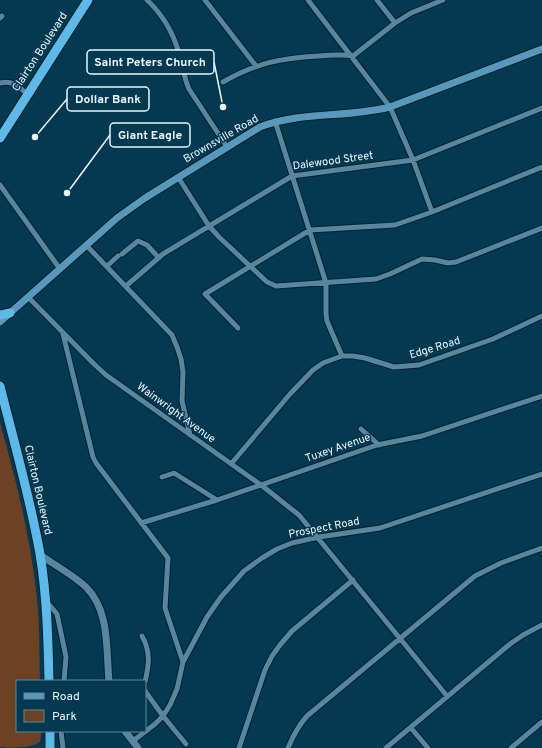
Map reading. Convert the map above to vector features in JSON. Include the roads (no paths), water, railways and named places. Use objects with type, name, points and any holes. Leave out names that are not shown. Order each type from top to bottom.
[{"type":"highway","name":"Clairton Boulevard","points":[[0,138],[88,0]]},
{"type":"highway","points":[[0,315],[10,313]]},
{"type":"highway","name":"Clairton Boulevard","points":[[0,386],[32,511],[40,555],[46,601],[49,680]]},
{"type":"highway","points":[[50,732],[50,748]]},
{"type":"main road","name":"Brownsville Road","points":[[0,322],[117,218],[178,177],[260,127],[275,121],[308,116],[372,111],[390,107],[541,51]]},
{"type":"street","points":[[147,0],[163,18],[171,32],[178,50],[189,89],[228,147]]},
{"type":"street","points":[[205,0],[256,66]]},
{"type":"street","points":[[308,0],[353,56],[390,107],[413,160],[432,212]]},
{"type":"street","points":[[377,0],[395,23]]},
{"type":"street","points":[[223,82],[241,72],[274,61],[301,57],[353,56],[395,23],[411,14],[443,0]]},
{"type":"street","points":[[0,83],[8,81],[16,84],[27,94]]},
{"type":"street","name":"Dalewood Street","points":[[126,286],[159,258],[292,176],[413,160],[541,110]]},
{"type":"street","points":[[275,121],[326,283],[326,314],[342,356]]},
{"type":"street","points":[[238,328],[205,294],[310,230],[395,225],[432,212],[542,167]]},
{"type":"street","points":[[178,177],[209,226],[267,282],[276,286],[376,279],[422,260],[435,260],[448,263],[456,262],[542,228]]},
{"type":"street","points":[[0,184],[60,269]]},
{"type":"street","points":[[107,266],[138,241],[147,245],[159,258]]},
{"type":"street","points":[[86,245],[172,335],[182,359],[182,401],[190,435]]},
{"type":"street","name":"Wainwright Avenue","points":[[28,298],[106,375],[261,485],[299,515],[319,537],[447,696]]},
{"type":"street","name":"Edge Road","points":[[231,464],[290,394],[313,370],[323,363],[342,356],[365,358],[394,367],[419,365],[493,339],[542,316]]},
{"type":"street","points":[[63,333],[93,457],[168,558],[166,608],[183,662]]},
{"type":"street","name":"Tuxey Avenue","points":[[141,523],[217,500],[379,445],[422,436],[542,396]]},
{"type":"street","points":[[361,429],[379,445]]},
{"type":"street","points":[[162,477],[174,473],[217,500]]},
{"type":"street","name":"Prospect Road","points":[[146,731],[155,724],[170,705],[177,690],[183,662],[207,617],[229,586],[244,571],[262,558],[277,549],[292,543],[319,537],[380,528],[542,474]]},
{"type":"street","points":[[288,748],[300,724],[306,716],[401,639],[475,576],[501,562],[542,548]]},
{"type":"street","points":[[40,555],[86,587],[99,604],[104,618],[109,680]]},
{"type":"street","points":[[239,748],[265,670],[276,650],[292,631],[353,580]]},
{"type":"street","name":"Clairton Boulevard","points":[[46,601],[57,614],[66,657],[64,680]]},
{"type":"street","points":[[386,748],[510,644],[523,634],[542,625]]},
{"type":"street","points":[[142,636],[146,643],[149,655],[145,680]]},
{"type":"street","points":[[146,692],[162,716],[186,744]]},
{"type":"street","points":[[511,748],[542,722]]},
{"type":"street","points":[[410,728],[428,748]]},
{"type":"street","points":[[61,732],[63,748]]},
{"type":"street","points":[[126,732],[138,748]]},
{"type":"street","name":"Prospect Road","points":[[133,741],[145,732]]},
{"type":"place","name":"Saint Peters Church","points":[[223,107]]},
{"type":"place","name":"Dollar Bank","points":[[35,137]]},
{"type":"place","name":"Giant Eagle","points":[[67,193]]}]
